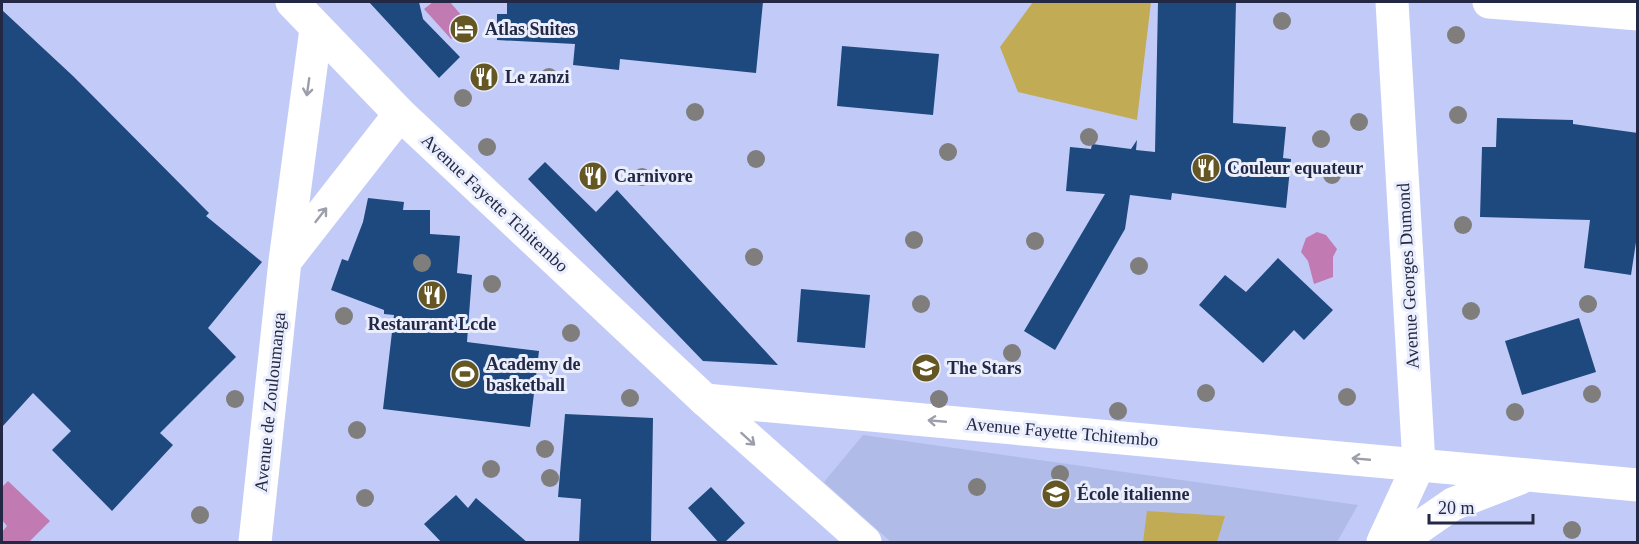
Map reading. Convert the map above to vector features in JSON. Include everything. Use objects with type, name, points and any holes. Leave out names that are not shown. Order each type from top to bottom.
[{"type":"street","name":"Avenue Fayette Tchitembo","points":[[292,2],[400,114],[705,400],[865,543]]},
{"type":"street","name":"Avenue Georges Dumond","points":[[1383,543],[1419,464],[1392,2]]},
{"type":"street","points":[[1489,2],[1638,14]]},
{"type":"street","name":"Avenue de Zouloumanga","points":[[255,543],[285,261],[316,29]]},
{"type":"street","points":[[285,261],[400,114]]},
{"type":"street","name":"Avenue Fayette Tchitembo","points":[[705,400],[1638,485]]},
{"type":"street","points":[[1398,543],[1453,504],[1527,476]]},
{"type":"shaded area","points":[[433,2],[450,2],[468,23],[451,39],[424,9]]},
{"type":"shaded area","points":[[1033,2],[1151,2],[1137,120],[1018,92],[1000,47]]},
{"type":"shaded area","points":[[1317,232],[1326,235],[1337,249],[1333,257],[1333,277],[1314,284],[1308,261],[1301,252],[1306,238]]},
{"type":"shaded area","name":"École italienne","points":[[863,435],[1358,505],[1337,542],[891,542],[824,482]]},
{"type":"shaded area","points":[[8,481],[50,521],[29,542],[2,542],[2,532],[7,526],[2,520],[2,487]]},
{"type":"shaded area","points":[[1147,511],[1225,516],[1217,542],[1143,542]]},
{"type":"building","points":[[369,2],[419,2],[423,19],[460,57],[439,78]]},
{"type":"building","points":[[507,2],[763,2],[756,73],[620,59],[619,70],[573,65],[575,44],[497,40],[497,14],[507,14]]},
{"type":"building","points":[[1158,2],[1236,2],[1233,123],[1286,127],[1283,158],[1291,159],[1286,208],[1172,193],[1171,200],[1130,195],[1125,229],[1055,350],[1024,331],[1105,194],[1066,191],[1070,147],[1091,149],[1092,144],[1131,149],[1137,140],[1136,150],[1155,152]]},
{"type":"building","points":[[2,10],[73,76],[209,213],[206,216],[262,262],[208,328],[236,357],[160,433],[173,445],[112,511],[52,450],[71,431],[33,393],[2,427]]},
{"type":"building","points":[[842,46],[939,54],[933,115],[837,106]]},
{"type":"building","points":[[1497,118],[1573,120],[1573,124],[1638,133],[1638,229],[1631,275],[1584,268],[1590,220],[1480,217],[1482,147],[1496,147]]},
{"type":"building","points":[[545,162],[596,212],[617,190],[778,365],[703,361],[528,179]]},
{"type":"building","points":[[368,198],[404,202],[403,210],[430,210],[430,234],[460,236],[457,273],[472,275],[467,342],[539,351],[530,427],[383,409],[394,315],[384,314],[384,310],[331,290],[342,259],[348,261],[363,222]]},
{"type":"building","points":[[1278,258],[1333,310],[1304,340],[1294,330],[1263,363],[1199,305],[1225,275],[1246,292]]},
{"type":"building","points":[[801,289],[870,295],[865,348],[797,342]]},
{"type":"building","points":[[1579,318],[1596,372],[1522,395],[1505,341]]},
{"type":"building","points":[[565,414],[653,418],[651,543],[579,543],[581,499],[558,497]]},
{"type":"building","points":[[711,487],[745,523],[724,543],[719,543],[688,508]]},
{"type":"building","points":[[456,495],[468,508],[476,498],[528,543],[442,543],[424,524]]},
{"type":"place","name":"Atlas Suites","points":[[464,29]]},
{"type":"place","name":"Le zanzi","points":[[484,77]]},
{"type":"place","name":"Couleur equateur","points":[[1206,168]]},
{"type":"place","name":"Carnivore","points":[[593,176]]},
{"type":"place","name":"Restaurant Lcde","points":[[432,295]]},
{"type":"place","name":"The Stars","points":[[926,368]]},
{"type":"place","name":"Academy de basketball","points":[[465,374]]},
{"type":"place","name":"École italienne","points":[[1056,494]]}]
